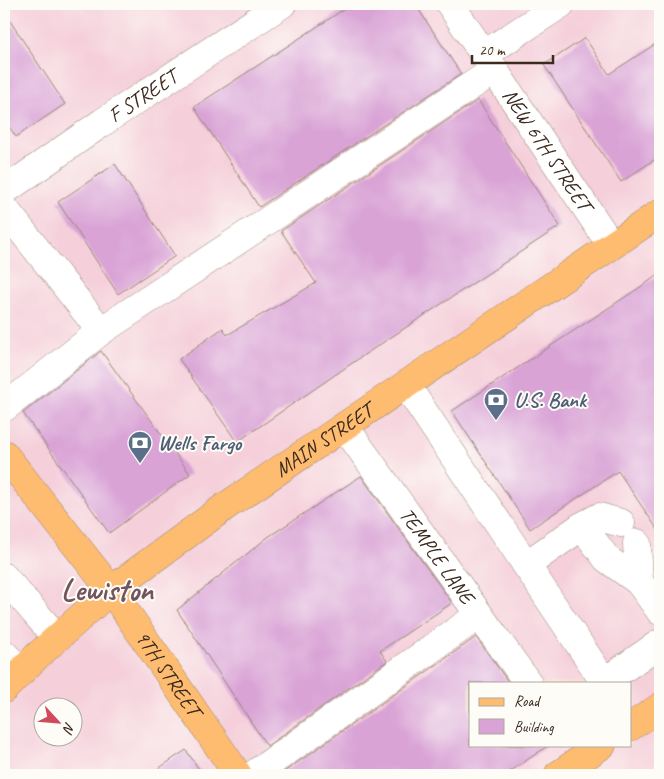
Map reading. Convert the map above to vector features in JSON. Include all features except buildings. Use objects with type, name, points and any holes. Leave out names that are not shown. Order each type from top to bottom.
[{"type":"main road","name":"MAIN STREET","points":[[10,671],[57,638],[112,590],[226,506],[660,213]]},
{"type":"main road","name":"9TH STREET","points":[[4,454],[112,590],[238,775]]},
{"type":"main road","points":[[632,723],[660,707]]},
{"type":"main road","points":[[558,775],[586,750]]},
{"type":"street","name":"F STREET","points":[[4,191],[103,122],[282,4]]},
{"type":"street","name":"NEW 6TH STREET","points":[[450,4],[611,245]]},
{"type":"street","points":[[4,408],[101,331],[490,62],[561,4]]},
{"type":"street","points":[[4,208],[101,331]]},
{"type":"street","points":[[406,385],[605,682],[660,642]]},
{"type":"street","name":"TEMPLE LANE","points":[[345,427],[527,682]]},
{"type":"street","points":[[526,565],[582,526],[599,517],[629,533],[639,582]]},
{"type":"street","points":[[582,526],[607,559],[639,582],[660,611]]},
{"type":"street","points":[[4,577],[57,638]]},
{"type":"street","points":[[254,775],[479,615]]},
{"type":"shaded area","points":[[4,4],[660,4],[660,775],[4,775]]},
{"type":"place","name":"U.S. Bank","points":[[496,421]]},
{"type":"place","name":"Wells Fargo","points":[[140,464]]},
{"type":"district","name":"Lewiston","points":[[107,589]]}]
